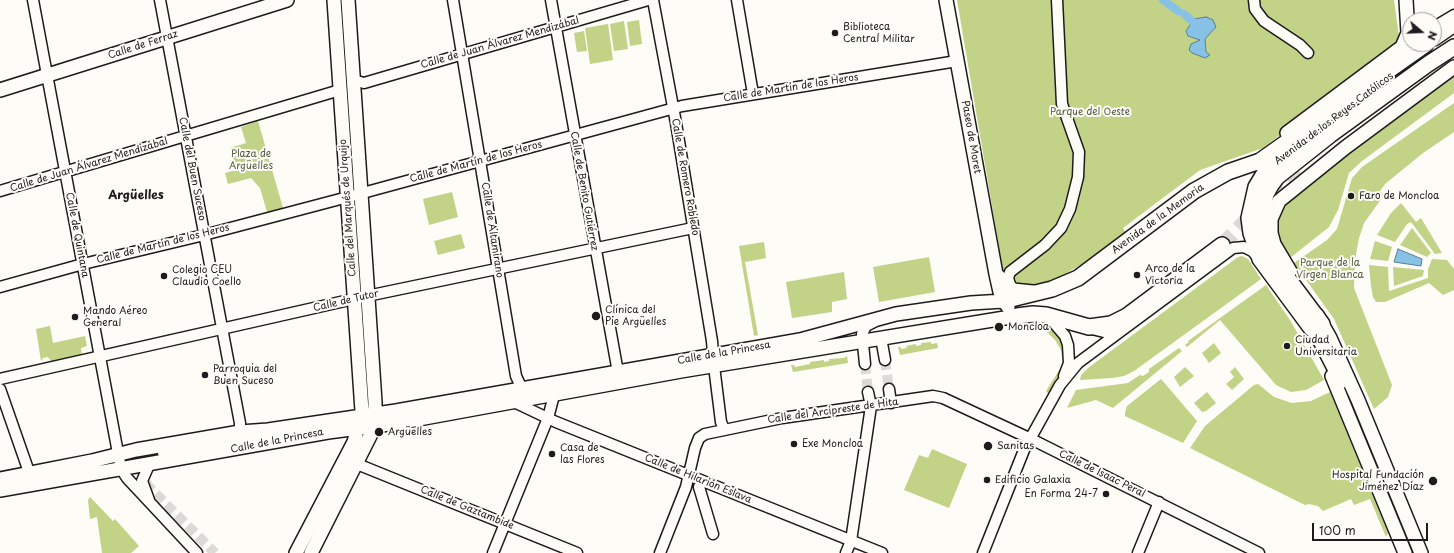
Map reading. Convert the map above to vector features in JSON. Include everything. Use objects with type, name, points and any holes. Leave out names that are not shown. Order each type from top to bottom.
[{"type":"highway","points":[[1442,32],[1454,24]]},
{"type":"highway","name":"Avenida de los Reyes Católicos","points":[[1316,326],[1269,251],[1262,232],[1261,219],[1266,194],[1277,177],[1330,135],[1454,47]]},
{"type":"highway","name":"Avenida de la Memoria","points":[[1007,294],[1039,293],[1052,290],[1078,278],[1194,191],[1228,172],[1260,161],[1414,52]]},
{"type":"highway","name":"Avenida de los Reyes Católicos","points":[[1316,326],[1260,259],[1254,245],[1249,218],[1256,187],[1266,172],[1292,148],[1387,78],[1416,52]]},
{"type":"highway","points":[[1302,166],[1454,56]]},
{"type":"highway","points":[[1046,315],[1089,326],[1111,324],[1128,316],[1222,245]]},
{"type":"highway","name":"Calle de la Princesa","points":[[1017,316],[1033,314],[1046,315]]},
{"type":"main road","name":"Calle de Ferraz","points":[[0,90],[286,0]]},
{"type":"main road","name":"Calle del Marqués de Urquijo","points":[[334,0],[340,90],[354,195]]},
{"type":"main road","name":"Calle del Marqués de Urquijo","points":[[348,0],[353,80],[354,195],[361,298],[375,420]]},
{"type":"main road","name":"Paseo de Moret","points":[[946,0],[996,274],[1007,294]]},
{"type":"main road","points":[[1228,172],[1272,144],[1402,47],[1408,33],[1408,9]]},
{"type":"main road","points":[[1404,553],[1316,326],[1274,244],[1270,227],[1275,207],[1285,194],[1454,67]]},
{"type":"main road","name":"Calle de la Princesa","points":[[713,361],[800,340],[896,314],[971,303],[1007,294]]},
{"type":"main road","points":[[1007,294],[1017,316]]},
{"type":"main road","name":"Calle del Marqués de Urquijo","points":[[360,421],[362,398],[361,298]]},
{"type":"main road","name":"Calle de la Princesa","points":[[0,479],[29,472],[92,461],[117,454],[240,432],[375,420],[514,402],[552,390],[618,377],[713,361],[862,342],[1017,316]]},
{"type":"main road","name":"Avenida de los Reyes Católicos","points":[[1316,326],[1358,400],[1421,553]]},
{"type":"main road","name":"Avenida de los Reyes Católicos","points":[[1316,326],[1321,343],[1344,389],[1412,553]]},
{"type":"main road","name":"Calle de la Princesa","points":[[375,420],[522,389],[552,390]]},
{"type":"main road","points":[[1358,400],[1372,418],[1429,553]]},
{"type":"main road","points":[[311,553],[357,464],[375,420]]},
{"type":"main road","name":"Calle de la Princesa","points":[[0,490],[149,465],[360,421]]},
{"type":"main road","points":[[296,553],[352,446],[360,421]]},
{"type":"street","name":"Calle de Quintana","points":[[33,0],[121,469]]},
{"type":"street","name":"Calle del Buen Suceso","points":[[160,0],[240,423],[240,432]]},
{"type":"street","name":"Calle de Altamirano","points":[[453,0],[516,376],[522,389]]},
{"type":"street","name":"Calle de Benito Gutiérrez","points":[[551,0],[618,377]]},
{"type":"street","name":"Calle de Juan Álvarez Mendizábal","points":[[353,80],[364,83],[648,0]]},
{"type":"street","name":"Calle de Romero Robledo","points":[[653,0],[694,228],[712,341],[713,361],[721,422],[724,429]]},
{"type":"street","points":[[737,0],[753,94]]},
{"type":"street","points":[[1007,294],[1010,272],[1045,245],[1061,228],[1070,209],[1078,177],[1079,152],[1062,104],[1057,0]]},
{"type":"street","points":[[1254,0],[1255,9],[1264,21],[1300,45],[1308,53]]},
{"type":"street","points":[[1442,22],[1454,15]]},
{"type":"street","name":"Calle de Martín de los Heros","points":[[0,287],[83,264],[205,235],[575,136],[673,108],[957,60]]},
{"type":"street","name":"Calle de Juan Álvarez Mendizábal","points":[[0,191],[340,90]]},
{"type":"street","name":"Calle de Tutor","points":[[0,379],[361,298],[694,228]]},
{"type":"street","points":[[1060,385],[1078,363],[1233,248],[1244,247],[1252,251],[1260,259]]},
{"type":"street","name":"Calle de la Princesa","points":[[862,342],[862,334],[866,326],[896,314]]},
{"type":"street","points":[[983,553],[1024,450],[1032,439],[1060,385],[1069,362],[1069,349],[1065,336],[1046,315]]},
{"type":"street","points":[[1089,326],[1099,332],[1108,333],[1121,331]]},
{"type":"street","points":[[881,338],[885,360]]},
{"type":"street","points":[[862,342],[865,364]]},
{"type":"street","points":[[0,389],[29,472]]},
{"type":"street","points":[[889,389],[891,403]]},
{"type":"street","points":[[493,553],[548,418],[552,390]]},
{"type":"street","points":[[846,553],[851,541],[871,406],[868,392]]},
{"type":"street","name":"Calle del Arcipreste de Hita","points":[[689,475],[699,438],[705,434],[724,429],[933,396],[943,398]]},
{"type":"street","name":"Calle de Isaac Peral","points":[[943,398],[1032,439],[1259,553]]},
{"type":"street","name":"Calle de Hilarión Eslava","points":[[514,402],[548,418],[882,553]]},
{"type":"street","name":"Calle de la Princesa","points":[[163,453],[254,437],[268,430]]},
{"type":"street","name":"Calle de Gaztambide","points":[[357,464],[577,553]]},
{"type":"street","points":[[149,465],[142,481],[151,503]]},
{"type":"street","points":[[121,469],[197,553]]},
{"type":"street","points":[[660,553],[689,475]]},
{"type":"street","points":[[699,487],[713,534]]},
{"type":"street","points":[[1138,553],[1159,502]]},
{"type":"street","points":[[178,533],[183,545],[191,553]]},
{"type":"street","points":[[178,533],[192,540],[204,553]]},
{"type":"green space","name":"Parque del Oeste","points":[[957,0],[1394,0],[1399,36],[1393,47],[1372,66],[1263,148],[1200,170],[1123,228],[1126,233],[1087,261],[1055,280],[1024,289],[1004,276]]},
{"type":"green space","points":[[639,20],[642,44],[630,46],[627,22]]},
{"type":"green space","points":[[624,21],[628,49],[614,51],[610,24]]},
{"type":"green space","points":[[608,24],[613,60],[590,64],[585,28]]},
{"type":"green space","points":[[584,31],[587,51],[577,52],[574,33]]},
{"type":"green space","points":[[1454,73],[1454,93],[1362,161],[1349,173],[1338,210],[1329,227],[1290,258],[1278,238],[1277,230],[1281,210],[1287,199]]},
{"type":"green space","name":"Parque de la Virgen Blanca","points":[[1454,103],[1454,132],[1423,153],[1385,184],[1380,191],[1384,195],[1364,223],[1359,238],[1355,260],[1354,288],[1392,385],[1388,397],[1374,409],[1334,319],[1294,263],[1327,240],[1337,229],[1352,178],[1362,167]]},
{"type":"green space","name":"Plaza de Argüelles","points":[[258,121],[283,208],[267,212],[260,188],[251,178],[228,184],[225,173],[236,170],[230,148],[246,143],[241,127]]},
{"type":"green space","points":[[452,192],[458,217],[429,225],[423,199]]},
{"type":"green space","points":[[1401,203],[1416,222],[1421,218],[1442,253],[1435,254],[1411,222],[1407,224],[1395,242],[1377,235],[1391,213]]},
{"type":"green space","points":[[1412,228],[1431,253],[1427,257],[1400,245]]},
{"type":"green space","points":[[461,234],[465,248],[438,255],[434,241]]},
{"type":"green space","points":[[1375,241],[1392,247],[1388,261],[1370,259]]},
{"type":"green space","points":[[764,242],[766,258],[745,262],[758,335],[754,336],[739,246]]},
{"type":"green space","points":[[1242,256],[1248,259],[1261,279],[1134,371],[1124,376],[1112,378],[1080,380],[1081,375],[1088,368],[1238,257]]},
{"type":"green space","points":[[929,257],[935,292],[879,302],[873,267]]},
{"type":"green space","points":[[1432,259],[1447,260],[1454,269],[1454,290],[1443,295],[1429,283],[1385,302],[1376,302],[1373,297],[1369,265],[1388,267],[1389,291],[1428,278],[1428,269]]},
{"type":"green space","points":[[1393,267],[1424,270],[1423,276],[1394,286]]},
{"type":"green space","points":[[844,272],[847,299],[832,302],[832,312],[792,318],[786,282]]},
{"type":"green space","points":[[1266,285],[1290,320],[1324,380],[1306,390],[1291,392],[1276,385],[1220,320],[1187,347],[1185,345],[1189,342],[1188,341]]},
{"type":"green space","points":[[1023,320],[1038,320],[1048,323],[1060,334],[1066,352],[1061,375],[1053,391],[1048,393],[1046,391],[1063,364],[1061,350],[1055,340],[1044,329],[1032,324],[1027,327]]},
{"type":"green space","points":[[50,326],[53,343],[85,336],[87,346],[81,348],[82,356],[51,363],[50,359],[47,357],[43,358],[41,361],[36,329]]},
{"type":"green space","points":[[931,342],[931,344],[937,343],[938,348],[900,355],[898,347],[901,347],[901,349],[907,348],[906,346],[916,344],[916,346],[921,345],[921,343]]},
{"type":"green space","points":[[1214,343],[1221,353],[1209,363],[1202,353]]},
{"type":"green space","points":[[1179,348],[1182,351],[1113,408],[1096,400],[1067,408],[1076,390],[1128,383],[1140,375],[1143,376],[1149,372],[1149,369]]},
{"type":"green space","points":[[847,356],[848,363],[793,372],[791,365],[794,365],[795,367],[810,364],[810,362],[824,360],[824,362],[829,361],[829,359],[844,358]]},
{"type":"green space","points":[[1185,367],[1194,376],[1180,387],[1174,377]]},
{"type":"green space","points":[[1235,367],[1244,379],[1232,390],[1226,384],[1234,377],[1230,372]]},
{"type":"green space","points":[[1161,379],[1197,421],[1183,443],[1125,416],[1127,406]]},
{"type":"green space","points":[[1258,384],[1274,397],[1292,403],[1311,401],[1330,392],[1388,533],[1386,537],[1370,499],[1354,505],[1351,499],[1323,511],[1318,506],[1309,504],[1305,505],[1190,448],[1205,426],[1254,385]]},
{"type":"green space","points":[[1207,392],[1216,403],[1206,411],[1202,412],[1194,403]]},
{"type":"green space","points":[[932,449],[967,464],[949,508],[904,490],[919,455],[928,458]]},
{"type":"green space","points":[[90,497],[113,521],[115,519],[139,546],[131,553],[102,553],[97,517],[90,519],[88,500]]},
{"type":"water","points":[[1206,17],[1213,20],[1216,27],[1205,39],[1206,52],[1210,55],[1205,58],[1192,53],[1189,50],[1191,44],[1200,40],[1188,36],[1186,31],[1194,19]]},
{"type":"water","points":[[1398,249],[1422,259],[1421,266],[1394,262]]},
{"type":"waterway","points":[[1163,0],[1178,11]]},
{"type":"waterway","points":[[1184,14],[1192,21]]},
{"type":"tunnel","points":[[1222,245],[1283,183],[1302,166]]},
{"type":"tunnel","points":[[885,360],[889,389]]},
{"type":"tunnel","points":[[865,364],[868,392]]},
{"type":"tunnel","points":[[163,453],[151,455],[144,461],[141,468],[142,477],[149,487],[215,553]]},
{"type":"place","name":"Biblioteca Central Militar","points":[[835,33]]},
{"type":"place","name":"Faro de Moncloa","points":[[1351,196]]},
{"type":"place","name":"Arco de la Victoria","points":[[1137,275]]},
{"type":"place","name":"Colegio CEU Claudio Coello","points":[[164,276]]},
{"type":"place","name":"Clínica del Pie Argüelles","points":[[596,316]]},
{"type":"place","name":"Mando Aéreo General","points":[[75,317]]},
{"type":"place","name":"Moncloa","points":[[999,327]]},
{"type":"place","name":"Ciudad Universitaria","points":[[1287,346]]},
{"type":"place","name":"Parroquia del Buen Suceso","points":[[205,375]]},
{"type":"place","name":"Argüelles","points":[[379,432]]},
{"type":"place","name":"Exe Moncloa","points":[[794,444]]},
{"type":"place","name":"Sanitas","points":[[988,446]]},
{"type":"place","name":"Casa de las Flores","points":[[552,454]]},
{"type":"place","name":"Edificio Galaxia","points":[[987,480]]},
{"type":"place","name":"Hospital Fundación Jiménez Díaz","points":[[1433,481]]},
{"type":"place","name":"En Forma 24-7","points":[[1106,494]]},
{"type":"district","name":"Argüelles","points":[[136,196]]}]
